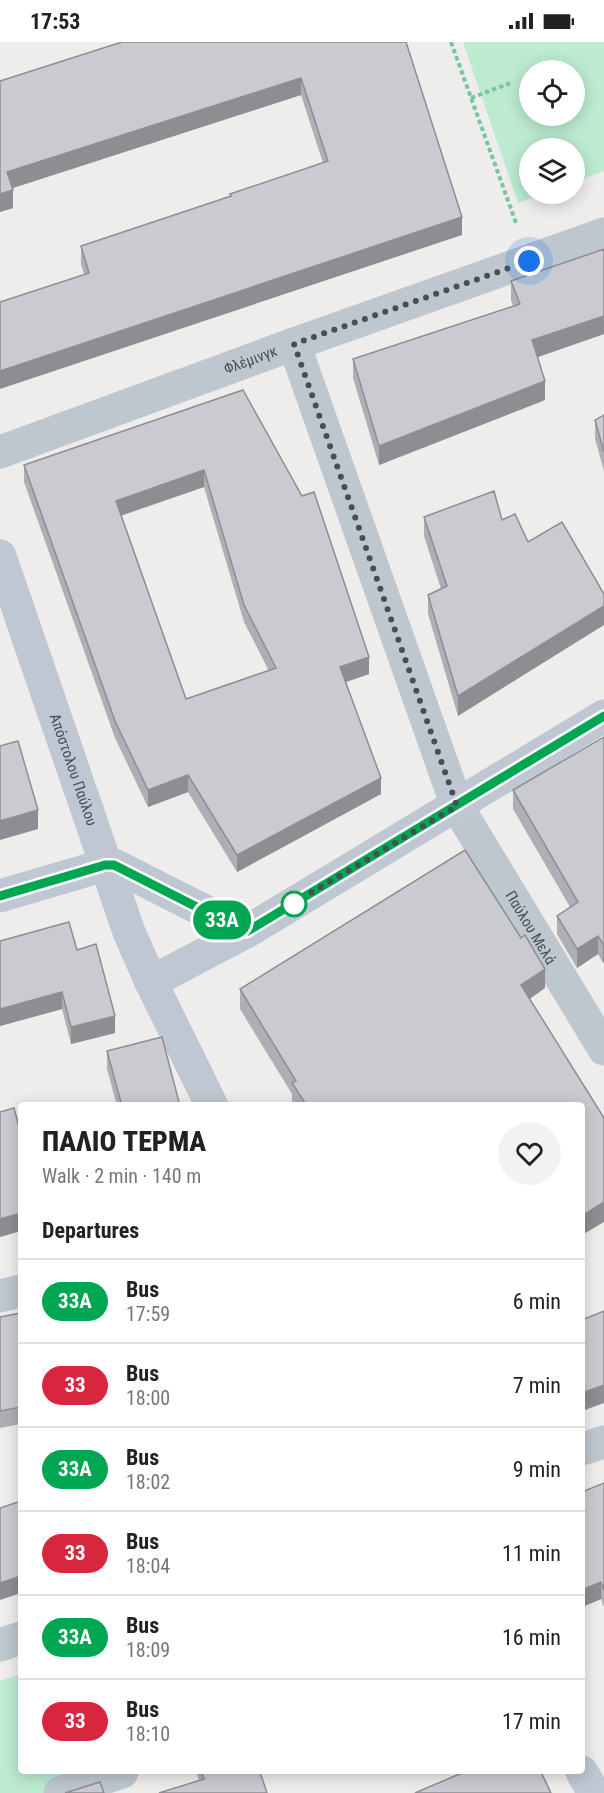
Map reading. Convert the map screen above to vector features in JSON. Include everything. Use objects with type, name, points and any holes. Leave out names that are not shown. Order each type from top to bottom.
[{"type":"street","name":"Φλέμινγκ","points":[[0,452],[604,234]]},
{"type":"street","name":"Παύλου Μελά","points":[[294,344],[457,806],[604,1049]]},
{"type":"street","name":"Απόστολου Παύλου","points":[[0,556],[129,932],[210,1102]]},
{"type":"street","points":[[152,982],[246,932],[604,716]]},
{"type":"street","points":[[0,896],[105,865],[118,865],[246,932]]},
{"type":"street","points":[[0,1296],[18,1292]]},
{"type":"street","points":[[585,1448],[604,1442]]},
{"type":"street","points":[[0,1645],[18,1639]]},
{"type":"street","points":[[60,1793],[116,1774]]},
{"type":"street","points":[[583,1774],[594,1793]]},
{"type":"path","points":[[451,42],[529,261]]},
{"type":"path","points":[[471,98],[513,82]]},
{"type":"green space","points":[[463,42],[604,42],[604,171],[585,178],[585,138],[519,138],[519,203]]},
{"type":"green space","points":[[18,1675],[18,1774],[116,1774],[60,1793],[0,1793],[0,1681]]},
{"type":"building","points":[[122,42],[406,42],[462,217],[0,371],[0,302],[89,273],[81,246],[328,161],[301,78],[7,172],[13,190],[0,194],[0,81]]},
{"type":"building","points":[[604,249],[604,316],[532,340],[545,381],[379,446],[353,359],[520,304],[511,281]]},
{"type":"building","points":[[243,390],[302,496],[314,492],[369,657],[340,667],[381,778],[237,855],[188,775],[148,790],[115,721],[24,465]],"holes":[[[204,470],[244,605],[276,668],[186,699],[116,501]]]},
{"type":"building","points":[[604,415],[604,452],[595,420]]},
{"type":"building","points":[[494,491],[502,520],[515,514],[528,542],[562,522],[604,594],[604,606],[458,696],[428,595],[447,586],[424,517]]},
{"type":"building","points":[[604,737],[604,943],[598,936],[577,949],[557,916],[578,902],[513,790]]},
{"type":"building","points":[[18,741],[38,810],[0,821],[0,746]]},
{"type":"building","points":[[465,850],[521,938],[525,935],[545,969],[521,985],[604,1118],[604,1202],[585,1214],[585,1102],[304,1102],[292,1083],[296,1081],[240,989]]},
{"type":"building","points":[[69,922],[77,950],[96,944],[115,1016],[71,1027],[62,992],[0,1009],[0,941]]},
{"type":"building","points":[[162,1037],[179,1102],[121,1102],[107,1051]]},
{"type":"building","points":[[14,1108],[18,1123],[18,1214],[0,1219],[0,1112]]},
{"type":"building","points":[[604,1311],[604,1385],[585,1392],[585,1319]]},
{"type":"building","points":[[18,1314],[18,1408],[0,1411],[0,1317]]},
{"type":"building","points":[[604,1483],[604,1590],[601,1582],[585,1589],[585,1491]]},
{"type":"building","points":[[18,1502],[18,1577],[0,1583],[0,1508]]},
{"type":"building","points":[[203,1774],[261,1774],[267,1793],[159,1793],[204,1779]]},
{"type":"building","points":[[459,1774],[542,1774],[551,1793],[415,1793]]},
{"type":"building","points":[[100,1782],[104,1793],[65,1793]]},
{"type":"bus line","name":"33A","points":[[0,896],[105,865],[118,865],[246,932],[604,716]]},
{"type":"route","points":[[294,904],[284,909],[457,806],[294,344],[529,261]]}]
